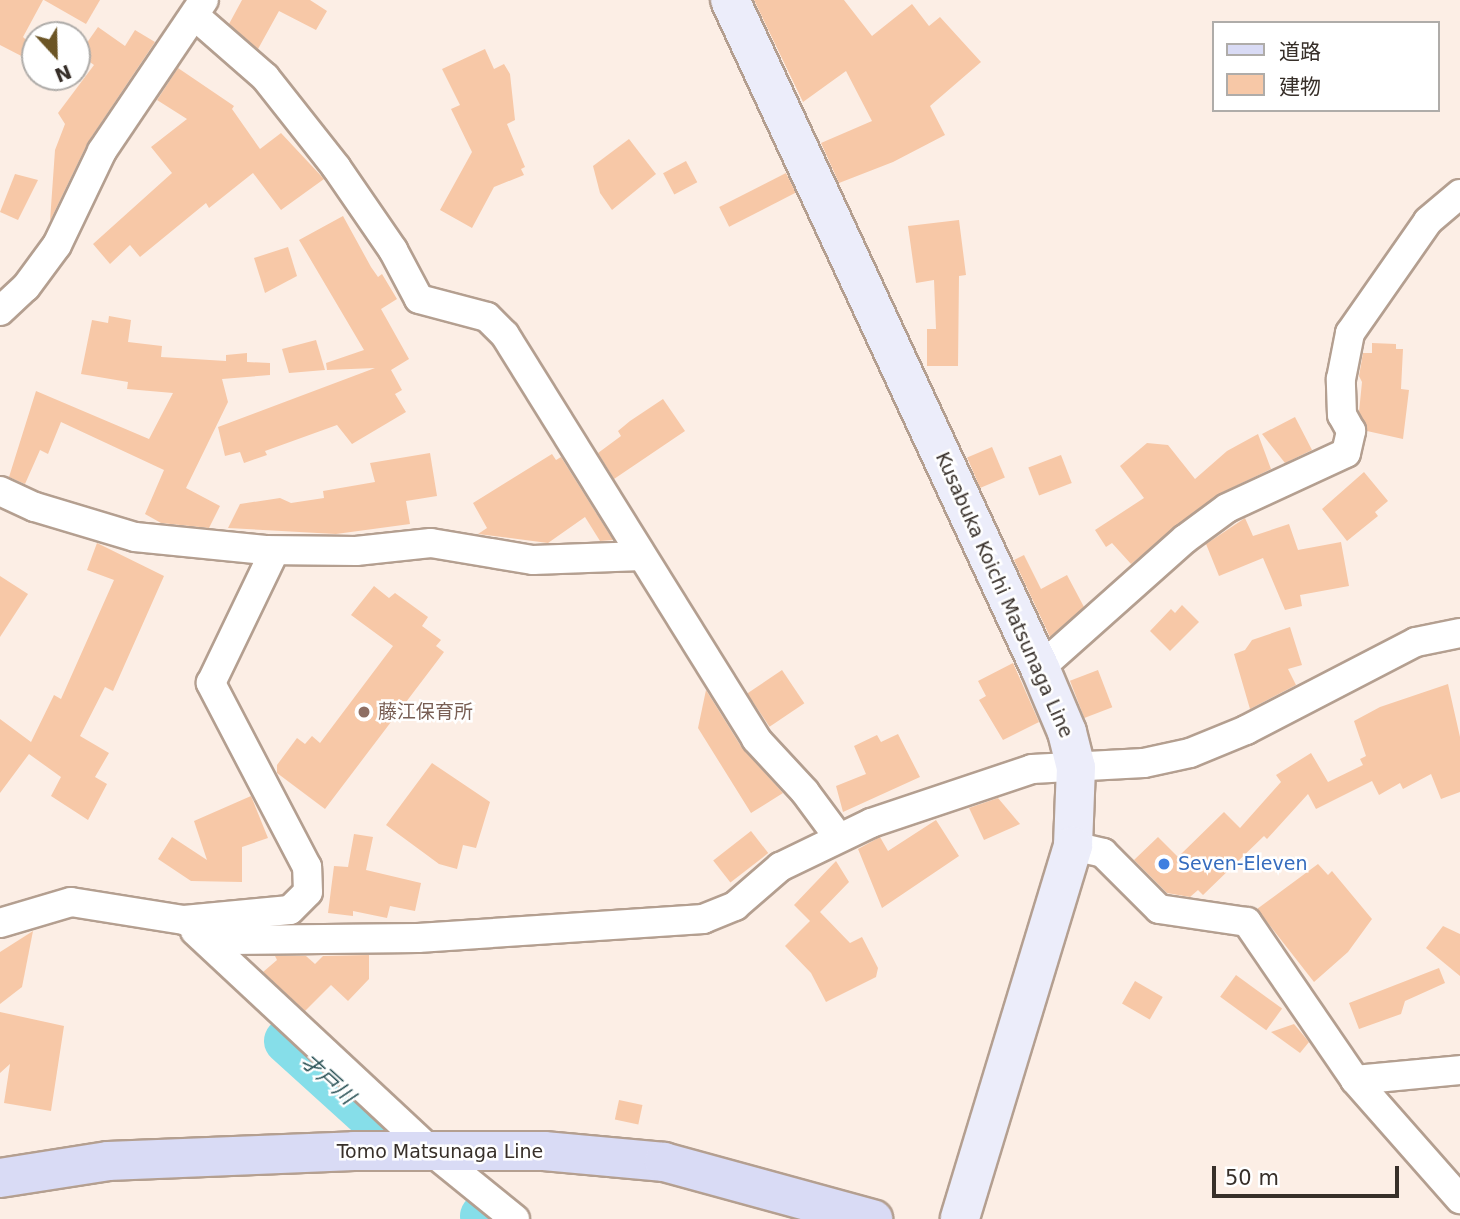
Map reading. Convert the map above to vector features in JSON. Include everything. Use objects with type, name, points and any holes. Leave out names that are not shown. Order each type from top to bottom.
[{"type":"main road","name":"Kusabuka Koichi Matsunaga Line","points":[[730,0],[1040,668],[1068,732],[1076,766],[1073,846],[960,1219]]},
{"type":"main road","name":"Tomo Matsunaga Line","points":[[0,1178],[108,1161],[431,1151],[544,1151],[664,1163],[873,1219]]},
{"type":"street","points":[[0,311],[26,287],[57,244],[102,151],[200,8],[265,77],[321,147],[393,250],[419,299],[487,317],[505,335],[642,556],[713,663],[756,739],[805,792],[839,838]]},
{"type":"street","points":[[1040,668],[1185,539],[1227,508],[1346,453],[1350,431],[1342,415],[1341,379],[1350,333],[1428,221],[1460,194]]},
{"type":"street","points":[[0,491],[35,507],[135,537],[265,550],[356,551],[431,543],[533,560],[642,556]]},
{"type":"street","points":[[0,923],[71,902],[184,920],[290,910],[308,892],[307,867],[211,682],[274,552],[265,550]]},
{"type":"street","points":[[184,920],[230,940],[418,938],[703,919],[735,906],[780,867],[839,838],[1032,769],[1144,763],[1190,752],[1246,730],[1405,647],[1460,633]]},
{"type":"street","points":[[1073,846],[1103,853],[1158,909],[1247,922],[1355,1080],[1460,1199]]},
{"type":"street","points":[[184,920],[431,1151],[515,1219]]},
{"type":"street","points":[[1355,1080],[1460,1070]]},
{"type":"building","points":[[0,0],[43,0],[32,21],[21,21],[21,56],[0,45]]},
{"type":"building","points":[[44,0],[100,0],[88,21],[81,21]]},
{"type":"building","points":[[242,0],[310,0],[327,11],[316,30],[279,11],[258,49],[229,24]]},
{"type":"building","points":[[754,0],[844,0],[872,36],[912,4],[929,26],[940,17],[981,62],[930,106],[945,135],[893,162],[839,183],[821,143],[872,121],[846,71],[803,102]]},
{"type":"building","points":[[98,27],[125,46],[135,30],[155,42],[88,142],[50,221],[55,150],[65,124],[58,113],[74,91],[91,91],[91,69],[94,65],[91,63],[91,37]]},
{"type":"building","points":[[485,49],[494,69],[504,64],[510,74],[515,120],[507,124],[525,167],[521,169],[524,175],[494,187],[472,228],[440,210],[472,152],[451,109],[460,105],[442,69]]},
{"type":"building","points":[[178,68],[234,106],[232,109],[260,149],[281,133],[324,179],[281,210],[253,173],[209,208],[206,203],[140,257],[130,245],[110,264],[93,244],[172,173],[151,147],[187,119],[157,100]]},
{"type":"building","points":[[629,139],[656,174],[612,210],[600,193],[593,166]]},
{"type":"building","points":[[686,161],[697,182],[674,194],[663,173]]},
{"type":"building","points":[[786,173],[796,193],[729,227],[719,207]]},
{"type":"building","points":[[15,174],[38,180],[18,220],[0,212]]},
{"type":"building","points":[[343,216],[371,267],[378,277],[382,274],[397,299],[381,309],[409,359],[391,370],[402,390],[395,394],[406,412],[352,444],[337,425],[265,451],[267,455],[244,463],[240,452],[225,456],[218,427],[375,368],[327,370],[326,363],[364,350],[299,240]]},
{"type":"building","points":[[959,220],[966,275],[959,276],[958,366],[927,366],[927,329],[936,329],[934,280],[916,283],[908,226]]},
{"type":"building","points":[[288,247],[297,276],[265,293],[254,258]]},
{"type":"building","points":[[109,316],[131,320],[128,342],[162,346],[161,357],[226,361],[226,355],[247,353],[247,362],[270,363],[270,375],[222,379],[228,402],[186,488],[220,506],[209,528],[161,523],[145,514],[164,470],[61,422],[48,454],[40,450],[25,484],[9,477],[36,391],[149,439],[173,393],[127,389],[128,382],[81,374],[92,320],[108,323]]},
{"type":"building","points":[[316,340],[325,370],[289,373],[282,349]]},
{"type":"building","points":[[1372,343],[1396,344],[1396,349],[1403,349],[1401,389],[1409,390],[1403,439],[1367,431],[1359,412],[1362,382],[1359,376],[1363,353],[1372,353]]},
{"type":"building","points":[[663,399],[685,431],[614,479],[598,453],[621,436],[618,431],[630,421]]},
{"type":"building","points":[[1295,417],[1312,450],[1285,463],[1262,434]]},
{"type":"building","points":[[1258,434],[1271,469],[1217,495],[1131,564],[1112,543],[1106,547],[1095,530],[1144,498],[1120,466],[1147,443],[1168,445],[1195,479],[1227,451]]},
{"type":"building","points":[[992,447],[1005,477],[980,488],[967,458]]},
{"type":"building","points":[[430,453],[437,496],[406,501],[410,524],[336,534],[228,528],[240,504],[280,498],[291,503],[324,498],[323,491],[375,482],[370,463]]},
{"type":"building","points":[[552,454],[556,460],[561,457],[613,540],[600,541],[585,517],[548,543],[478,534],[487,528],[473,503]]},
{"type":"building","points":[[1061,455],[1072,483],[1039,496],[1028,468]]},
{"type":"building","points":[[1364,472],[1388,501],[1375,512],[1378,516],[1347,541],[1322,509]]},
{"type":"building","points":[[1245,518],[1253,536],[1289,524],[1298,550],[1341,542],[1349,586],[1300,595],[1302,606],[1285,610],[1263,558],[1219,576],[1206,544]]},
{"type":"building","points":[[97,543],[164,576],[113,691],[105,687],[80,736],[109,753],[95,777],[107,784],[88,820],[51,796],[61,777],[29,754],[0,793],[0,719],[31,742],[54,695],[61,699],[114,580],[87,570]]},
{"type":"building","points":[[1024,555],[1041,589],[1067,575],[1084,607],[1050,637],[1014,560]]},
{"type":"building","points":[[0,576],[28,594],[0,637]]},
{"type":"building","points":[[374,586],[389,598],[395,593],[428,617],[422,626],[441,640],[436,646],[444,652],[325,809],[277,773],[277,765],[297,738],[305,744],[312,736],[320,743],[393,646],[351,615]]},
{"type":"building","points":[[1182,605],[1199,622],[1170,651],[1150,631],[1171,609],[1175,613]]},
{"type":"building","points":[[1290,627],[1302,665],[1288,669],[1296,685],[1250,709],[1234,654],[1245,650],[1252,640]]},
{"type":"building","points":[[1013,663],[1039,722],[1003,740],[979,700],[986,696],[978,681]]},
{"type":"building","points":[[782,670],[804,703],[770,727],[747,693]]},
{"type":"building","points":[[1098,670],[1112,707],[1084,718],[1070,681]]},
{"type":"building","points":[[1448,684],[1460,737],[1460,792],[1441,799],[1431,774],[1403,789],[1400,783],[1379,795],[1372,781],[1316,809],[1308,794],[1267,839],[1264,836],[1203,895],[1198,890],[1190,897],[1167,893],[1134,860],[1158,837],[1178,857],[1224,812],[1240,828],[1281,782],[1276,775],[1311,753],[1328,782],[1363,765],[1360,759],[1366,756],[1354,721],[1380,707]]},
{"type":"building","points":[[706,690],[742,748],[783,793],[751,813],[698,728]]},
{"type":"building","points":[[898,734],[920,777],[843,812],[836,786],[866,774],[854,746],[877,735],[881,742]]},
{"type":"building","points":[[432,763],[490,802],[476,848],[463,845],[457,869],[439,864],[386,825]]},
{"type":"building","points":[[251,796],[268,838],[242,847],[242,882],[191,881],[158,859],[172,837],[207,860],[194,821]]},
{"type":"building","points":[[998,798],[1020,824],[984,840],[969,808]]},
{"type":"building","points":[[936,820],[959,856],[882,908],[858,849],[880,837],[888,851]]},
{"type":"building","points":[[751,831],[768,853],[730,883],[713,861]]},
{"type":"building","points":[[354,834],[373,837],[366,870],[421,883],[415,911],[390,906],[387,918],[353,911],[353,916],[328,913],[334,866],[348,867]]},
{"type":"building","points":[[836,861],[849,882],[820,912],[850,943],[862,937],[878,968],[876,977],[826,1002],[811,973],[785,946],[810,921],[794,905]]},
{"type":"building","points":[[1318,864],[1328,875],[1332,871],[1372,919],[1348,952],[1314,982],[1257,909]]},
{"type":"building","points":[[1443,926],[1460,934],[1460,976],[1426,948]]},
{"type":"building","points":[[33,931],[22,987],[0,1004],[0,952]]},
{"type":"building","points":[[369,955],[369,979],[348,1001],[331,985],[305,1011],[263,972],[277,960],[275,956],[306,956],[315,964],[323,956]]},
{"type":"building","points":[[1439,968],[1445,983],[1405,1001],[1401,1014],[1359,1029],[1349,1003]]},
{"type":"building","points":[[1236,975],[1282,1009],[1266,1030],[1220,997]]},
{"type":"building","points":[[1135,981],[1163,997],[1150,1020],[1122,1004]]},
{"type":"building","points":[[0,1012],[64,1026],[51,1111],[4,1103],[10,1064],[0,1073]]},
{"type":"building","points":[[1294,1024],[1309,1042],[1300,1053],[1271,1032]]},
{"type":"building","points":[[619,1100],[642,1105],[638,1125],[615,1120]]},
{"type":"waterway","name":"才戸川","points":[[287,1041],[370,1116]]},
{"type":"waterway","name":"才戸川","points":[[483,1216],[487,1219]]},
{"type":"place","name":"藤江保育所","points":[[364,712]]},
{"type":"place","name":"Seven-Eleven","points":[[1164,864]]}]
